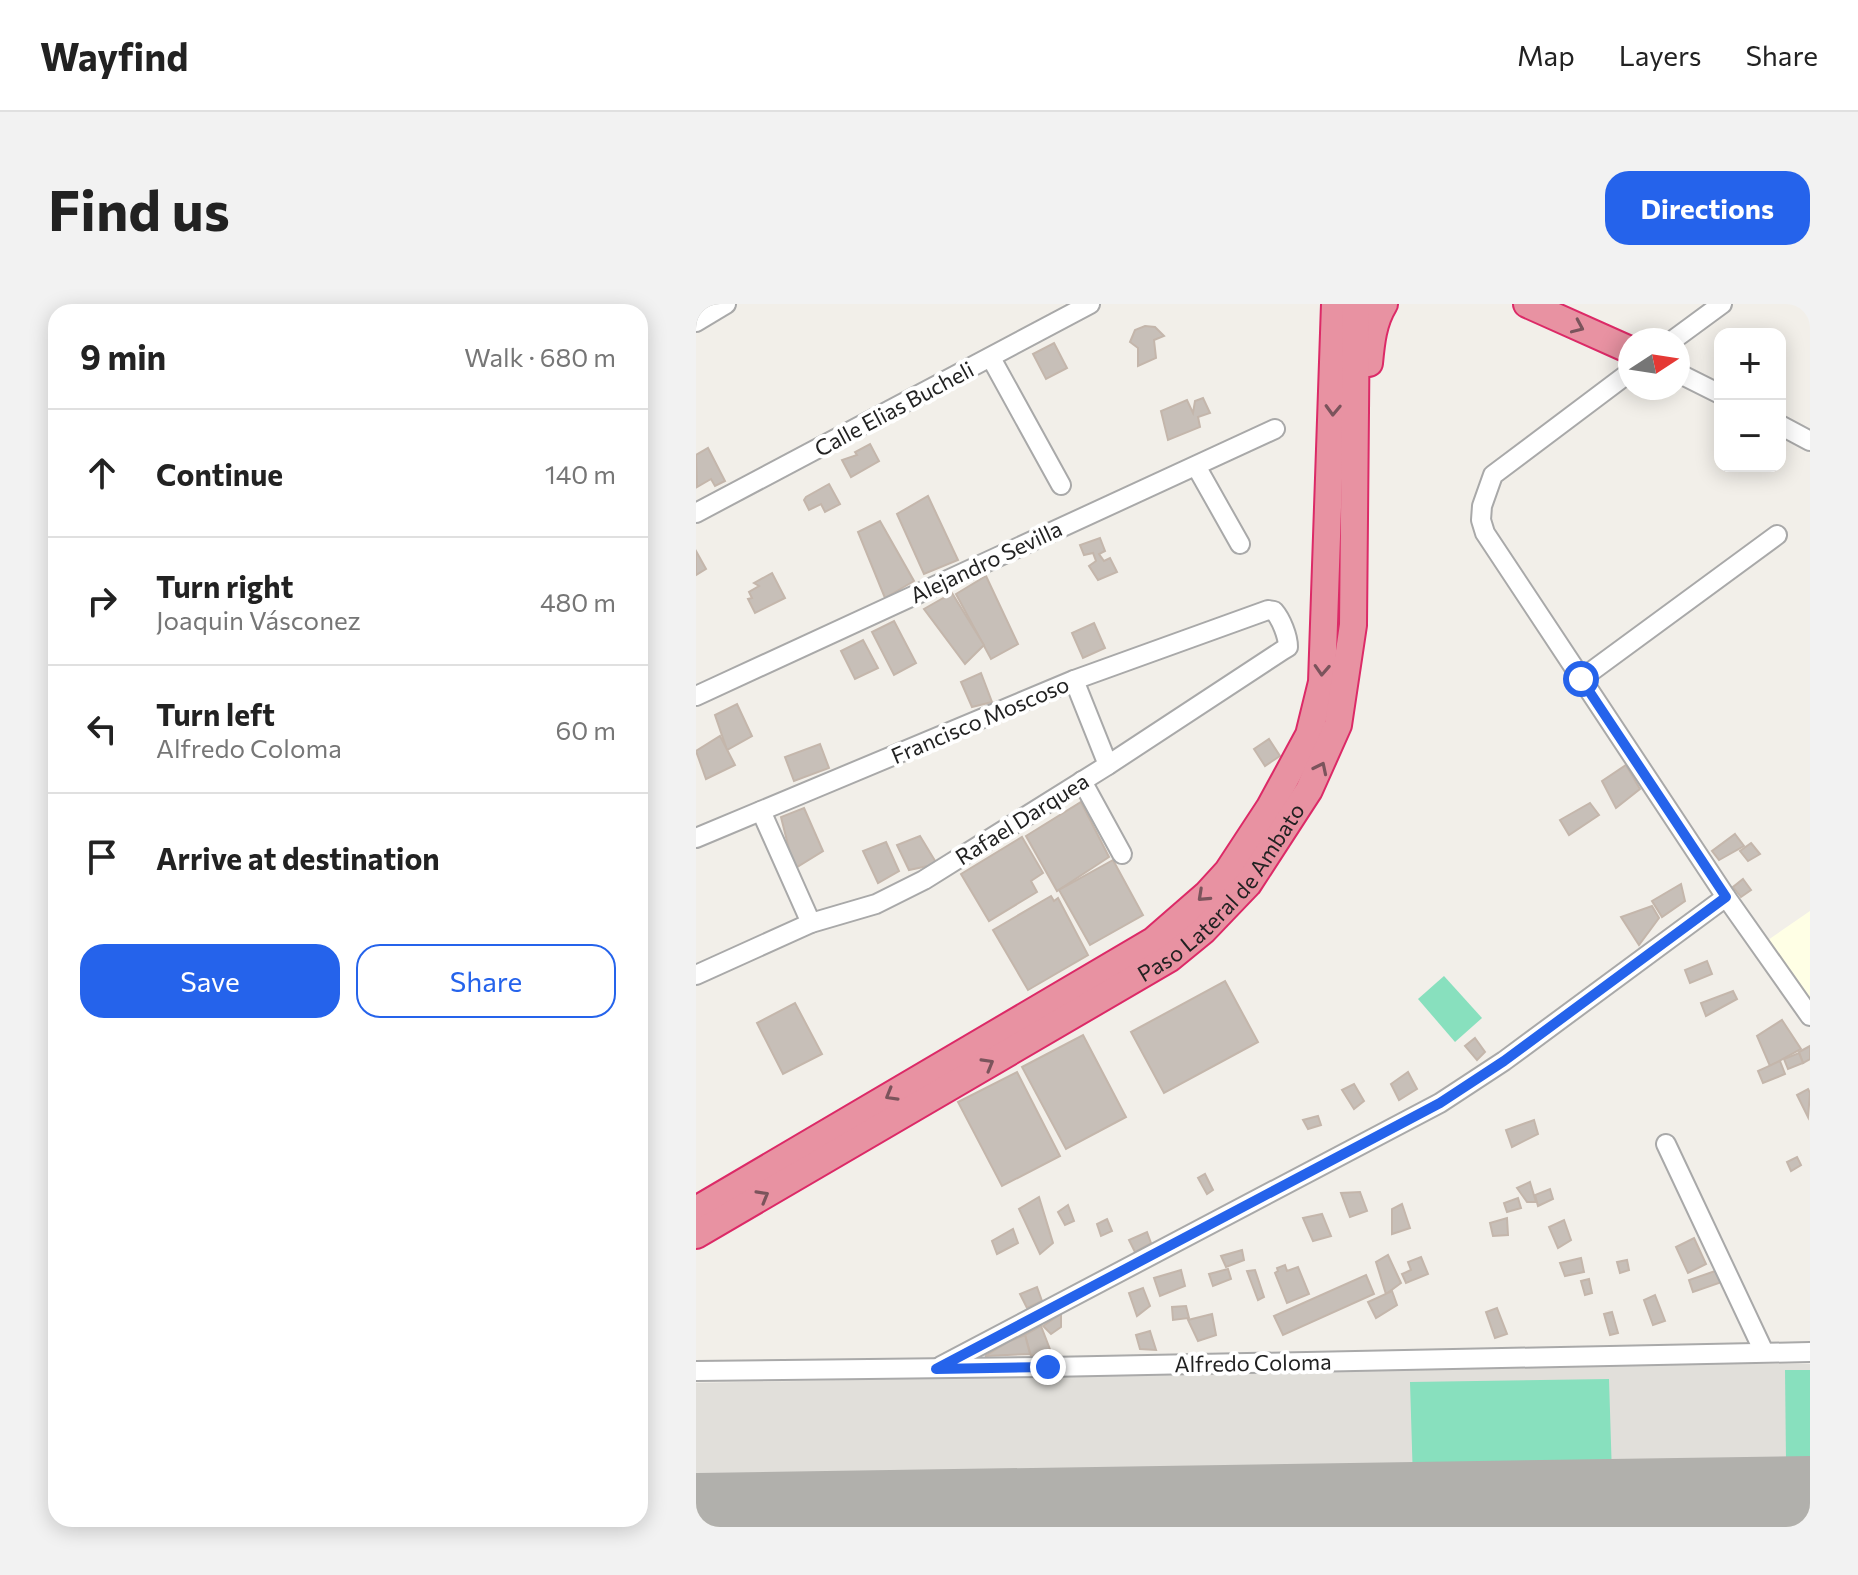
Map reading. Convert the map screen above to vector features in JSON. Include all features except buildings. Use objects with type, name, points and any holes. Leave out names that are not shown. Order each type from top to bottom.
[{"type":"highway","points":[[1327,304],[1334,375]]},
{"type":"highway","name":"Paso Lateral de Ambato","points":[[696,1235],[839,1139],[1153,941],[1207,894],[1228,871],[1270,807],[1309,735],[1322,682],[1335,304]]},
{"type":"highway","name":"Paso Lateral de Ambato","points":[[696,1210],[839,1139],[1170,958],[1203,931],[1248,884],[1309,790],[1338,725],[1353,625],[1356,304]]},
{"type":"highway","points":[[1356,530],[1371,337],[1384,304]]},
{"type":"highway","points":[[1527,304],[1618,345]]},
{"type":"street","points":[[696,322],[726,304]]},
{"type":"street","name":"Calle Elias Bucheli","points":[[696,513],[1090,304]]},
{"type":"street","points":[[1689,328],[1722,304]]},
{"type":"street","points":[[991,358],[1061,485]]},
{"type":"street","points":[[1690,379],[1714,391]]},
{"type":"street","points":[[1618,381],[1493,475],[1482,506],[1481,520],[1485,533],[1581,679],[1726,897],[1810,1016]]},
{"type":"street","points":[[1786,428],[1810,441]]},
{"type":"street","name":"Alejandro Sevilla","points":[[696,696],[1275,429]]},
{"type":"street","points":[[1196,466],[1240,544]]},
{"type":"street","points":[[1581,679],[1777,535]]},
{"type":"street","name":"Francisco Moscoso","points":[[696,838],[1074,680],[1268,610]]},
{"type":"street","name":"Rafael Darquea","points":[[696,975],[811,923],[876,904],[924,880],[1108,765],[1288,647],[1278,615],[1268,610]]},
{"type":"street","points":[[1074,680],[1108,765]]},
{"type":"street","points":[[1082,781],[1122,854]]},
{"type":"street","points":[[761,811],[811,923]]},
{"type":"street","points":[[936,1369],[1440,1103],[1504,1061],[1726,897]]},
{"type":"street","points":[[1666,1144],[1764,1352]]},
{"type":"street","name":"Alfredo Coloma","points":[[696,1371],[1810,1352]]},
{"type":"shaded area","points":[[1810,911],[1810,1000],[1768,940]]},
{"type":"shaded area","points":[[1621,1364],[1810,1364],[1810,1527],[696,1527],[696,1383]]},
{"type":"green space","points":[[1444,976],[1482,1018],[1455,1042],[1418,999]]},
{"type":"green space","points":[[1785,1370],[1810,1370],[1810,1461],[1786,1461]]},
{"type":"green space","points":[[1609,1379],[1612,1476],[1413,1481],[1410,1382]]},
{"type":"runway","points":[[698,1516],[1810,1499]]},
{"type":"route","points":[[1048,1367],[936,1369],[1440,1103],[1504,1061],[1726,897],[1581,679]]}]
